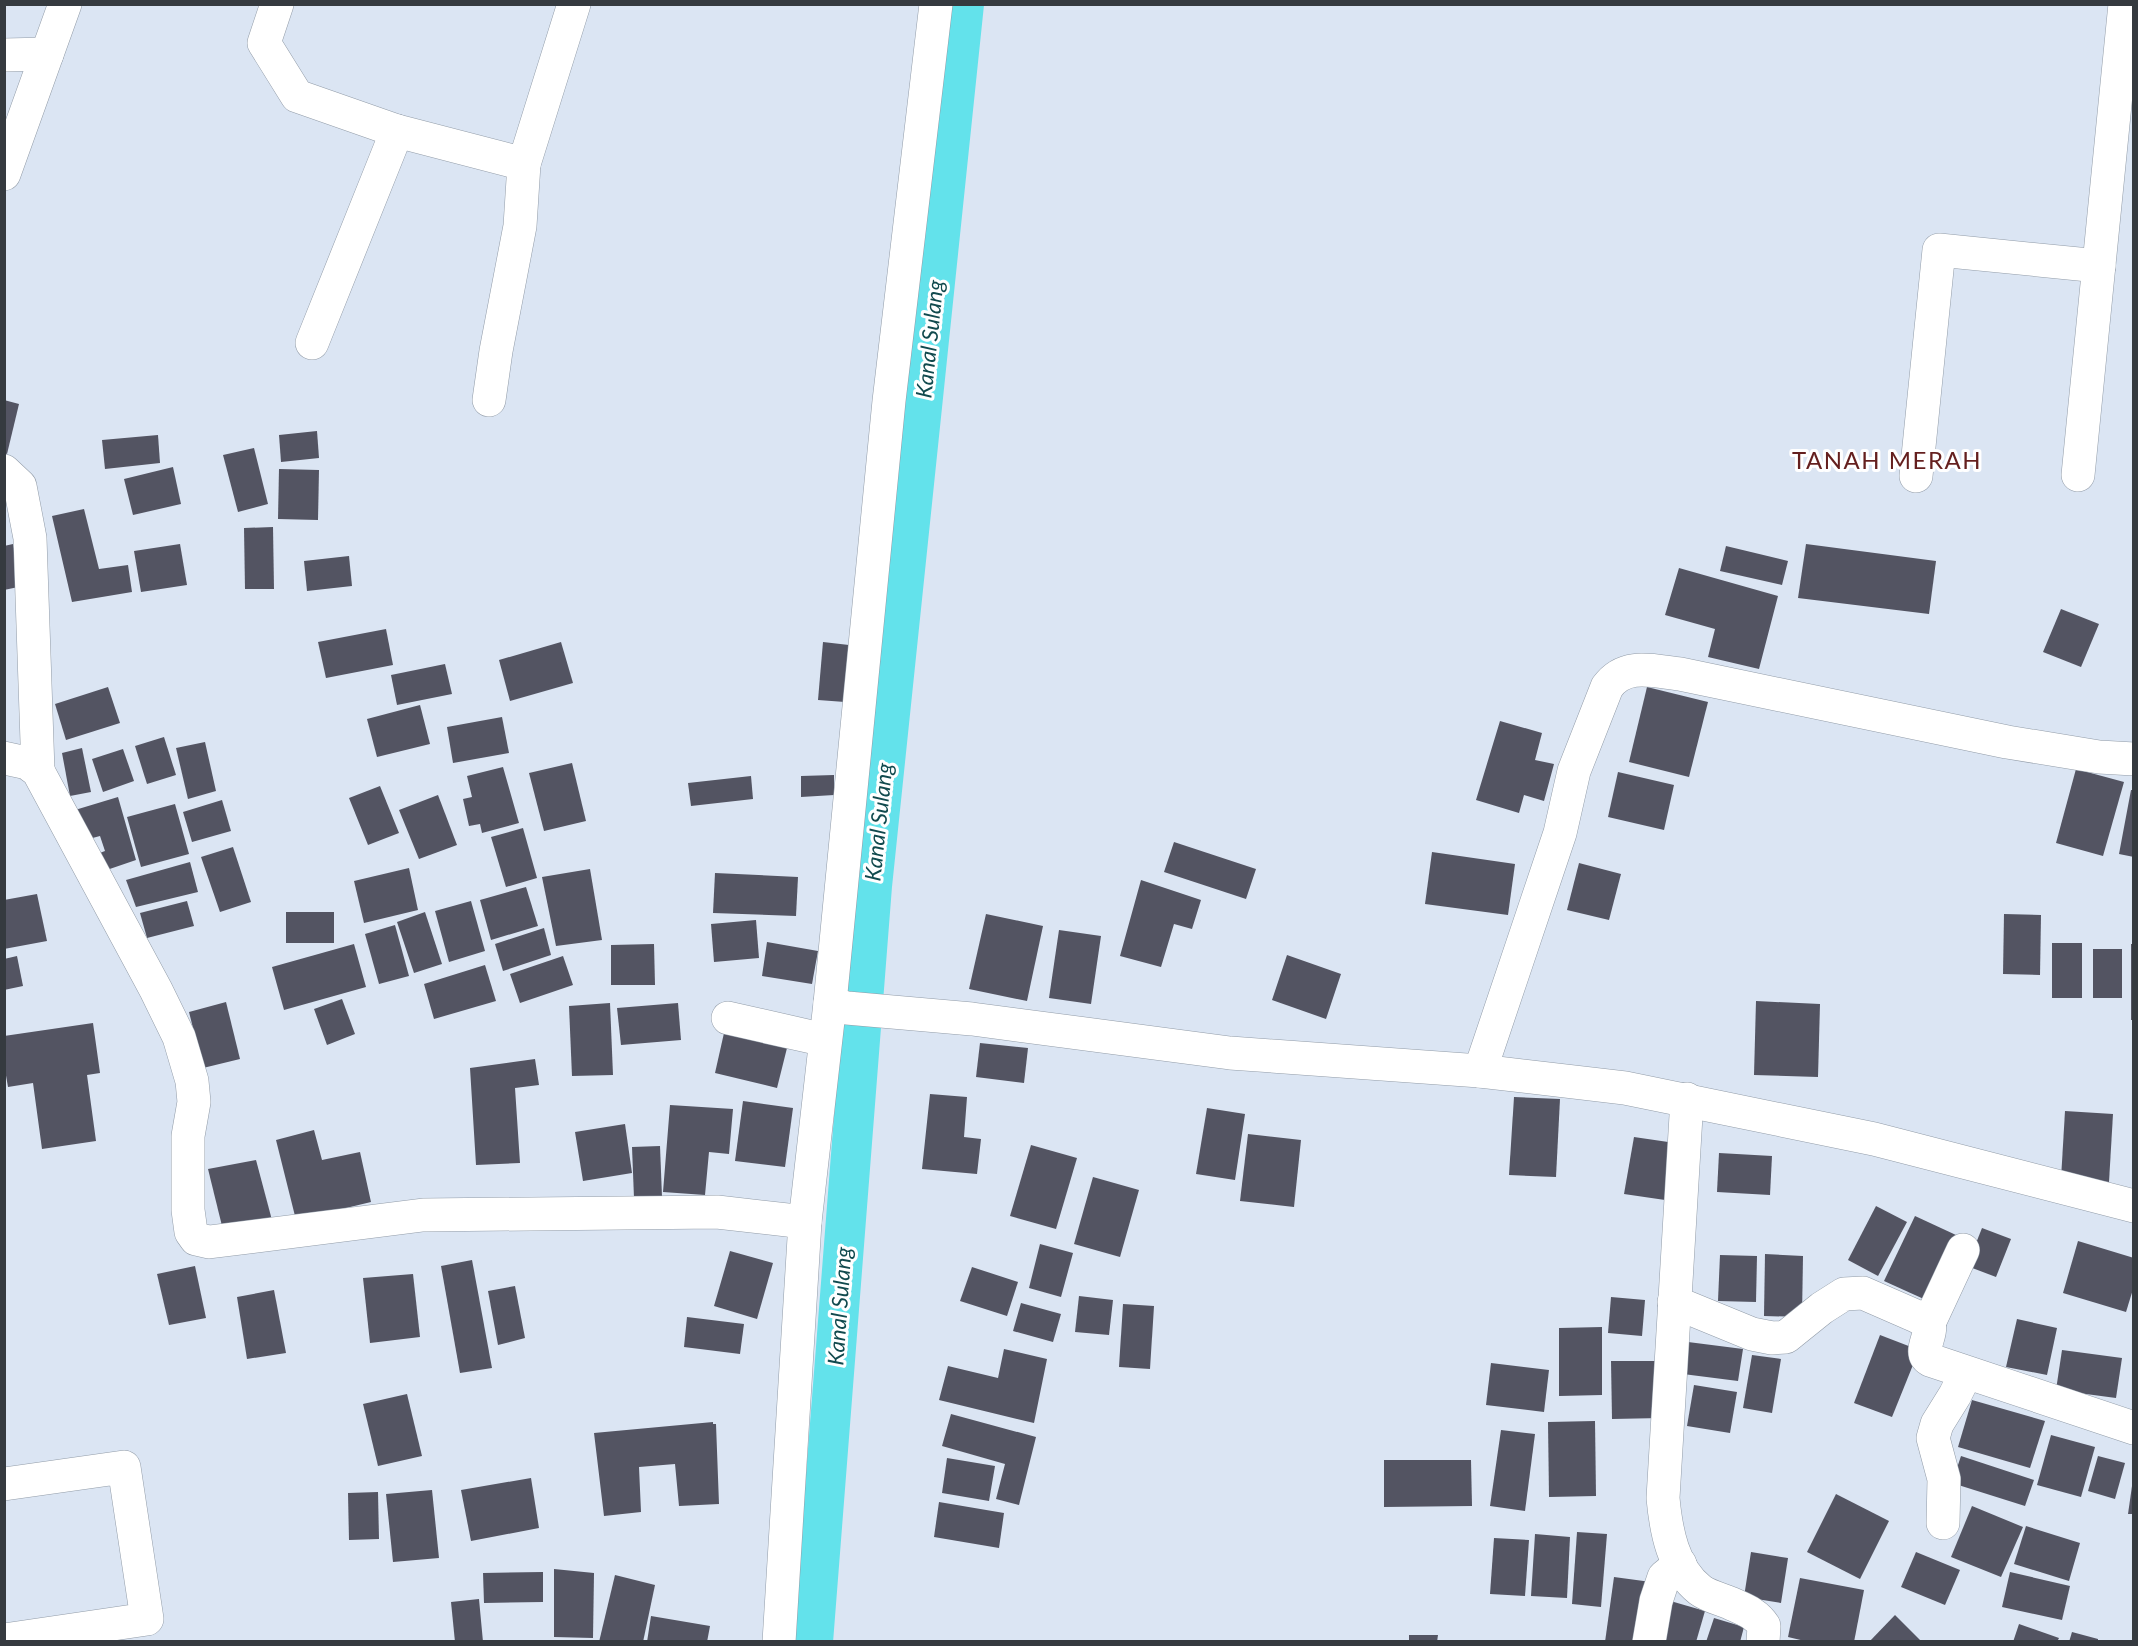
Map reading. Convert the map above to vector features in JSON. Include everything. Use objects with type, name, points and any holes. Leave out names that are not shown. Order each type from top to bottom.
[{"type":"street","points":[[4,174],[65,4]]},
{"type":"street","points":[[277,4],[264,43],[297,96],[397,131],[524,164]]},
{"type":"street","points":[[489,400],[520,226],[524,164],[574,4]]},
{"type":"street","points":[[2078,476],[2099,266],[2126,58],[2125,4]]},
{"type":"street","points":[[779,1641],[804,1222],[825,1040],[839,1005],[889,401],[934,5]]},
{"type":"street","points":[[4,55],[47,54]]},
{"type":"street","points":[[312,343],[397,131]]},
{"type":"street","points":[[1916,476],[1939,250],[2099,266]]},
{"type":"street","points":[[4,471],[20,486],[30,538],[38,771]]},
{"type":"street","points":[[1480,1071],[1560,833],[1574,771],[1607,687],[1614,677],[1622,672],[1636,670],[1680,674],[2007,742],[2099,757],[2133,759]]},
{"type":"street","points":[[4,758],[27,763],[38,771],[179,1037],[192,1081],[194,1102],[188,1136],[189,1210],[190,1232],[196,1239],[208,1242],[423,1215],[717,1212],[804,1222]]},
{"type":"street","points":[[839,1005],[982,1020],[1230,1053],[1480,1071],[1625,1088],[1874,1139],[2133,1206]]},
{"type":"street","points":[[728,1018],[825,1040]]},
{"type":"street","points":[[1687,1099],[1674,1302],[1664,1498],[1665,1521],[1670,1542],[1689,1579],[1702,1592],[1752,1612],[1764,1626],[1763,1641]]},
{"type":"street","points":[[1963,1250],[1929,1323],[1931,1330],[1924,1353],[1926,1358],[2133,1428]]},
{"type":"street","points":[[1674,1302],[1752,1334],[1772,1338],[1786,1337],[1822,1308],[1845,1294],[1855,1293],[1863,1293],[1929,1323]]},
{"type":"street","points":[[1943,1523],[1944,1479],[1934,1438],[1936,1424],[1956,1395],[1966,1373]]},
{"type":"street","points":[[4,1484],[124,1467],[147,1619],[4,1640]]},
{"type":"street","points":[[1649,1641],[1656,1601],[1664,1577],[1680,1564]]},
{"type":"building","points":[[4,400],[19,404],[7,454],[4,453]]},
{"type":"building","points":[[317,431],[319,458],[281,462],[279,435]]},
{"type":"building","points":[[158,435],[160,463],[105,469],[102,440]]},
{"type":"building","points":[[254,448],[268,504],[238,512],[223,455]]},
{"type":"building","points":[[173,467],[181,504],[133,515],[124,479]]},
{"type":"building","points":[[279,469],[319,470],[318,520],[278,519]]},
{"type":"building","points":[[84,509],[99,569],[128,565],[132,592],[72,602],[52,516]]},
{"type":"building","points":[[273,527],[274,589],[245,589],[244,528]]},
{"type":"building","points":[[13,544],[23,586],[4,590],[4,546]]},
{"type":"building","points":[[180,544],[187,585],[141,592],[134,551]]},
{"type":"building","points":[[1806,544],[1936,561],[1929,614],[1798,598]]},
{"type":"building","points":[[1726,546],[1788,561],[1782,585],[1720,571]]},
{"type":"building","points":[[349,556],[352,586],[307,591],[304,561]]},
{"type":"building","points":[[1679,568],[1778,596],[1759,669],[1708,657],[1715,629],[1665,615]]},
{"type":"building","points":[[2061,609],[2099,624],[2081,667],[2043,652]]},
{"type":"building","points":[[386,629],[393,665],[326,678],[318,642]]},
{"type":"building","points":[[561,642],[573,683],[510,701],[499,660]]},
{"type":"building","points":[[823,642],[849,645],[845,702],[818,700]]},
{"type":"building","points":[[445,664],[452,694],[397,705],[391,675]]},
{"type":"building","points":[[108,687],[120,723],[66,740],[55,704]]},
{"type":"building","points":[[1647,687],[1708,702],[1689,777],[1629,762]]},
{"type":"building","points":[[420,705],[430,744],[377,757],[367,719]]},
{"type":"building","points":[[502,717],[509,753],[453,763],[447,727]]},
{"type":"building","points":[[1500,721],[1542,733],[1535,760],[1554,764],[1544,801],[1524,795],[1519,813],[1476,800]]},
{"type":"building","points":[[164,737],[176,775],[147,784],[135,746]]},
{"type":"building","points":[[205,742],[216,791],[188,799],[176,748]]},
{"type":"building","points":[[82,748],[91,792],[70,796],[62,753]]},
{"type":"building","points":[[123,749],[134,781],[103,792],[92,759]]},
{"type":"building","points":[[572,763],[586,821],[544,831],[529,773]]},
{"type":"building","points":[[503,767],[519,823],[482,833],[480,824],[469,826],[463,799],[472,797],[467,776]]},
{"type":"building","points":[[2076,769],[2124,782],[2103,856],[2056,843]]},
{"type":"building","points":[[1618,772],[1674,785],[1664,830],[1608,817]]},
{"type":"building","points":[[834,775],[834,795],[801,797],[801,776]]},
{"type":"building","points":[[751,776],[753,799],[691,806],[688,783]]},
{"type":"building","points":[[380,786],[399,833],[368,845],[349,798]]},
{"type":"building","points":[[2131,790],[2134,790],[2134,857],[2119,854]]},
{"type":"building","points":[[438,795],[457,845],[419,859],[399,810]]},
{"type":"building","points":[[118,797],[136,860],[95,874],[89,857],[105,851],[100,836],[85,840],[75,810]]},
{"type":"building","points":[[222,800],[231,831],[192,842],[183,812]]},
{"type":"building","points":[[175,804],[189,854],[141,867],[127,817]]},
{"type":"building","points":[[523,828],[537,878],[506,887],[491,837]]},
{"type":"building","points":[[1174,842],[1256,869],[1246,899],[1164,872]]},
{"type":"building","points":[[233,847],[251,902],[220,912],[201,857]]},
{"type":"building","points":[[1432,852],[1515,864],[1508,915],[1425,904]]},
{"type":"building","points":[[190,862],[198,892],[136,907],[126,880]]},
{"type":"building","points":[[1579,863],[1621,874],[1609,920],[1567,910]]},
{"type":"building","points":[[409,868],[418,910],[364,923],[354,881]]},
{"type":"building","points":[[590,869],[602,940],[556,946],[542,877]]},
{"type":"building","points":[[715,873],[798,877],[796,916],[713,913]]},
{"type":"building","points":[[1141,880],[1201,900],[1192,929],[1174,924],[1161,967],[1120,956]]},
{"type":"building","points":[[526,887],[538,926],[491,940],[480,900]]},
{"type":"building","points":[[37,894],[47,941],[4,949],[4,900]]},
{"type":"building","points":[[187,901],[194,926],[147,938],[140,913]]},
{"type":"building","points":[[471,901],[485,951],[449,962],[435,911]]},
{"type":"building","points":[[286,912],[334,912],[334,943],[286,943]]},
{"type":"building","points":[[425,912],[442,964],[414,973],[397,922]]},
{"type":"building","points":[[986,914],[1043,926],[1027,1001],[969,989]]},
{"type":"building","points":[[2004,914],[2041,915],[2040,975],[2003,974]]},
{"type":"building","points":[[756,920],[759,958],[714,962],[711,924]]},
{"type":"building","points":[[395,925],[409,976],[379,984],[365,934]]},
{"type":"building","points":[[544,928],[551,955],[503,971],[495,944]]},
{"type":"building","points":[[1059,930],[1101,936],[1091,1004],[1049,998]]},
{"type":"building","points":[[767,942],[818,951],[812,984],[762,976]]},
{"type":"building","points":[[2052,943],[2082,943],[2082,998],[2052,998]]},
{"type":"building","points":[[354,944],[366,987],[284,1010],[272,967]]},
{"type":"building","points":[[654,944],[655,985],[611,985],[611,945]]},
{"type":"building","points":[[2131,944],[2134,944],[2134,1020],[2131,1020]]},
{"type":"building","points":[[2093,949],[2122,949],[2122,998],[2093,998]]},
{"type":"building","points":[[1287,955],[1341,974],[1326,1019],[1272,1000]]},
{"type":"building","points":[[17,956],[23,986],[4,990],[4,959]]},
{"type":"building","points":[[563,956],[573,985],[520,1003],[510,974]]},
{"type":"building","points":[[485,965],[496,1001],[434,1019],[424,984]]},
{"type":"building","points":[[342,999],[355,1034],[327,1045],[314,1009]]},
{"type":"building","points":[[1756,1001],[1820,1004],[1818,1077],[1754,1075]]},
{"type":"building","points":[[226,1002],[240,1059],[203,1068],[189,1012]]},
{"type":"building","points":[[610,1003],[613,1075],[572,1076],[569,1006]]},
{"type":"building","points":[[678,1003],[681,1040],[621,1045],[617,1008]]},
{"type":"building","points":[[93,1023],[100,1073],[87,1075],[96,1141],[42,1149],[33,1083],[8,1087],[4,1064],[4,1036]]},
{"type":"building","points":[[724,1033],[787,1048],[777,1088],[715,1073]]},
{"type":"building","points":[[980,1043],[1028,1048],[1024,1083],[976,1077]]},
{"type":"building","points":[[535,1059],[539,1085],[515,1088],[520,1163],[476,1165],[470,1068]]},
{"type":"building","points":[[930,1094],[967,1097],[964,1137],[981,1139],[977,1174],[922,1169]]},
{"type":"building","points":[[1514,1097],[1560,1099],[1556,1177],[1509,1175]]},
{"type":"building","points":[[743,1101],[793,1108],[785,1167],[735,1161]]},
{"type":"building","points":[[670,1105],[733,1109],[729,1154],[709,1152],[705,1195],[663,1192]]},
{"type":"building","points":[[1207,1108],[1245,1114],[1235,1180],[1196,1174]]},
{"type":"building","points":[[2065,1111],[2113,1114],[2109,1182],[2061,1179]]},
{"type":"building","points":[[625,1124],[632,1173],[583,1181],[575,1132]]},
{"type":"building","points":[[314,1130],[322,1160],[360,1152],[371,1202],[296,1220],[276,1140]]},
{"type":"building","points":[[1248,1134],[1301,1140],[1294,1207],[1240,1201]]},
{"type":"building","points":[[1634,1137],[1675,1143],[1665,1200],[1624,1194]]},
{"type":"building","points":[[1031,1145],[1077,1158],[1056,1229],[1010,1216]]},
{"type":"building","points":[[660,1146],[662,1197],[634,1198],[632,1147]]},
{"type":"building","points":[[1719,1153],[1772,1156],[1770,1195],[1717,1192]]},
{"type":"building","points":[[256,1160],[273,1224],[223,1230],[208,1169]]},
{"type":"building","points":[[1093,1177],[1139,1190],[1120,1257],[1074,1244]]},
{"type":"building","points":[[1876,1206],[1907,1222],[1878,1276],[1848,1260]]},
{"type":"building","points":[[1915,1216],[1956,1235],[1926,1300],[1884,1281]]},
{"type":"building","points":[[1982,1228],[2011,1239],[1996,1277],[1967,1266]]},
{"type":"building","points":[[2078,1241],[2134,1258],[2134,1286],[2126,1312],[2063,1293]]},
{"type":"building","points":[[1040,1244],[1073,1253],[1061,1297],[1029,1288]]},
{"type":"building","points":[[730,1251],[773,1263],[757,1319],[714,1306]]},
{"type":"building","points":[[1765,1254],[1803,1256],[1802,1317],[1764,1316]]},
{"type":"building","points":[[1720,1255],[1757,1256],[1756,1302],[1718,1301]]},
{"type":"building","points":[[472,1260],[492,1368],[460,1373],[441,1266]]},
{"type":"building","points":[[195,1266],[206,1318],[169,1325],[157,1274]]},
{"type":"building","points":[[972,1267],[1018,1282],[1007,1316],[960,1301]]},
{"type":"building","points":[[413,1274],[420,1337],[370,1343],[363,1278]]},
{"type":"building","points":[[515,1286],[525,1338],[498,1345],[488,1291]]},
{"type":"building","points":[[274,1290],[286,1353],[247,1359],[237,1297]]},
{"type":"building","points":[[1079,1296],[1113,1300],[1109,1335],[1075,1332]]},
{"type":"building","points":[[1611,1297],[1645,1300],[1642,1336],[1608,1333]]},
{"type":"building","points":[[1021,1303],[1061,1314],[1053,1342],[1013,1331]]},
{"type":"building","points":[[1123,1304],[1154,1306],[1150,1369],[1119,1367]]},
{"type":"building","points":[[687,1317],[744,1324],[740,1354],[684,1347]]},
{"type":"building","points":[[2017,1319],[2057,1328],[2047,1375],[2006,1367]]},
{"type":"building","points":[[1602,1327],[1602,1395],[1559,1396],[1559,1328]]},
{"type":"building","points":[[1880,1335],[1919,1350],[1892,1417],[1854,1403]]},
{"type":"building","points":[[1688,1342],[1743,1349],[1738,1381],[1683,1374]]},
{"type":"building","points":[[1004,1349],[1047,1359],[1034,1423],[939,1400],[948,1366],[998,1378]]},
{"type":"building","points":[[2062,1350],[2122,1358],[2116,1398],[2056,1390]]},
{"type":"building","points":[[1752,1355],[1781,1359],[1772,1413],[1743,1408]]},
{"type":"building","points":[[1611,1361],[1660,1361],[1661,1418],[1612,1419]]},
{"type":"building","points":[[1491,1363],[1549,1370],[1544,1412],[1486,1405]]},
{"type":"building","points":[[1694,1385],[1737,1392],[1730,1433],[1687,1426]]},
{"type":"building","points":[[407,1394],[422,1456],[378,1466],[363,1404]]},
{"type":"building","points":[[1972,1400],[2045,1421],[2030,1468],[1958,1447]]},
{"type":"building","points":[[951,1414],[1036,1437],[1019,1505],[996,1499],[1005,1464],[942,1446]]},
{"type":"building","points":[[1595,1421],[1596,1496],[1549,1497],[1548,1422]]},
{"type":"building","points":[[713,1422],[716,1424],[719,1504],[679,1506],[675,1464],[639,1467],[641,1512],[604,1516],[594,1433]]},
{"type":"building","points":[[1501,1430],[1535,1434],[1525,1511],[1490,1506]]},
{"type":"building","points":[[2051,1435],[2095,1447],[2081,1497],[2037,1485]]},
{"type":"building","points":[[1961,1456],[2034,1480],[2025,1506],[1952,1483]]},
{"type":"building","points":[[2098,1456],[2125,1463],[2115,1499],[2088,1491]]},
{"type":"building","points":[[947,1458],[995,1466],[989,1501],[942,1493]]},
{"type":"building","points":[[1384,1460],[1471,1460],[1472,1506],[1384,1507]]},
{"type":"building","points":[[531,1478],[539,1528],[471,1541],[461,1490]]},
{"type":"building","points":[[2132,1486],[2134,1486],[2134,1514],[2128,1514]]},
{"type":"building","points":[[432,1490],[439,1558],[393,1562],[386,1494]]},
{"type":"building","points":[[378,1492],[379,1539],[349,1540],[348,1493]]},
{"type":"building","points":[[1836,1494],[1889,1521],[1860,1579],[1807,1552]]},
{"type":"building","points":[[939,1502],[1004,1513],[999,1548],[934,1537]]},
{"type":"building","points":[[1972,1506],[2023,1527],[2001,1577],[1951,1557]]},
{"type":"building","points":[[2026,1526],[2080,1543],[2069,1581],[2014,1564]]},
{"type":"building","points":[[1577,1532],[1607,1534],[1601,1607],[1572,1604]]},
{"type":"building","points":[[1535,1534],[1570,1537],[1567,1598],[1531,1596]]},
{"type":"building","points":[[1494,1538],[1529,1540],[1525,1596],[1490,1594]]},
{"type":"building","points":[[1751,1552],[1788,1558],[1781,1603],[1744,1597]]},
{"type":"building","points":[[1916,1552],[1960,1570],[1945,1605],[1901,1587]]},
{"type":"building","points":[[554,1569],[594,1573],[593,1638],[554,1637]]},
{"type":"building","points":[[543,1572],[543,1602],[484,1603],[483,1573]]},
{"type":"building","points":[[2010,1572],[2070,1586],[2062,1620],[2002,1607]]},
{"type":"building","points":[[615,1575],[655,1585],[643,1642],[599,1642]]},
{"type":"building","points":[[1614,1577],[1651,1582],[1642,1642],[1605,1642]]},
{"type":"building","points":[[1800,1578],[1864,1590],[1854,1642],[1809,1642],[1788,1637]]},
{"type":"building","points":[[479,1599],[483,1642],[455,1642],[451,1602]]},
{"type":"building","points":[[1667,1600],[1705,1611],[1696,1642],[1655,1642]]},
{"type":"building","points":[[1895,1615],[1922,1642],[1869,1642]]},
{"type":"building","points":[[651,1616],[710,1626],[707,1642],[647,1642]]},
{"type":"building","points":[[1714,1618],[1744,1627],[1740,1642],[1706,1642]]},
{"type":"building","points":[[2019,1624],[2059,1638],[2057,1642],[2013,1642]]},
{"type":"building","points":[[2072,1632],[2098,1639],[2098,1642],[2069,1642]]},
{"type":"building","points":[[1409,1635],[1438,1635],[1437,1642],[1409,1642]]},
{"type":"waterway","name":"Kanal Sulang","points":[[813,1642],[872,886],[964,4]]},
{"type":"district","name":"TANAH MERAH","points":[[1887,459]]}]
